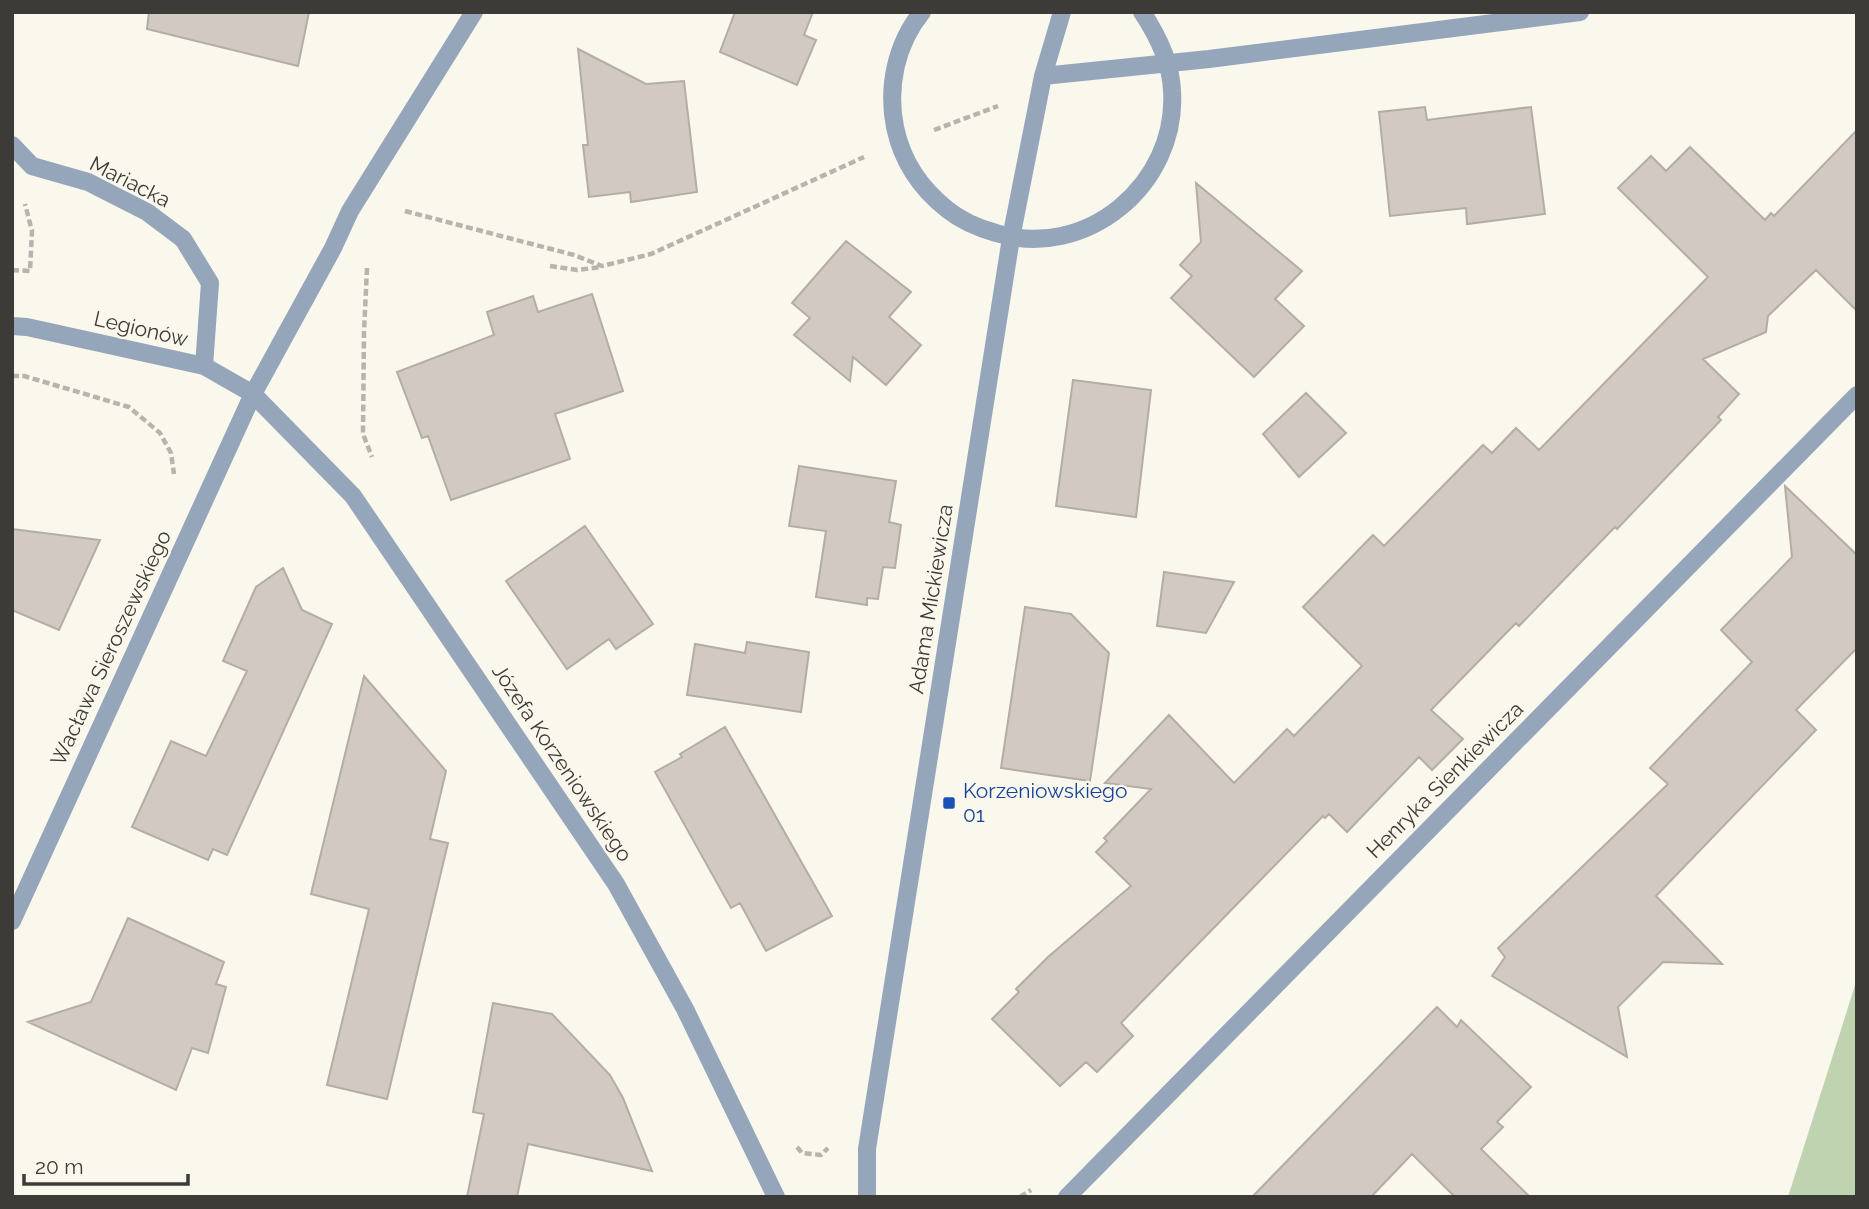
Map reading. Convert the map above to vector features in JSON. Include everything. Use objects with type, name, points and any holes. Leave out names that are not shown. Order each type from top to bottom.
[{"type":"street","name":"Wacława Sieroszewskiego","points":[[12,921],[253,394],[333,248],[350,211],[474,12]]},
{"type":"street","points":[[922,12],[900,50],[893,81],[892,113],[899,143],[921,185],[937,202],[956,216],[976,227],[1011,238],[1038,239],[1092,226],[1115,212],[1137,193],[1153,171],[1164,146],[1171,118],[1172,91],[1168,63],[1158,37],[1142,12]]},
{"type":"street","name":"Adama Mickiewicza","points":[[867,1197],[867,1149],[1011,238],[1043,76],[1062,12]]},
{"type":"street","points":[[1043,76],[1580,12]]},
{"type":"street","name":"Mariacka","points":[[12,145],[32,166],[88,182],[147,212],[183,239],[210,283],[204,366]]},
{"type":"street","name":"Legionów","points":[[12,327],[27,327],[204,366],[253,394]]},
{"type":"street","name":"Józefa Korzeniowskiego","points":[[253,394],[353,496],[616,884],[685,1009],[776,1197]]},
{"type":"street","name":"Henryka Sienkiewicza","points":[[1066,1197],[1857,396]]},
{"type":"path","points":[[550,266],[577,270],[651,254],[899,143],[1009,102]]},
{"type":"path","points":[[405,211],[574,256],[602,266]]},
{"type":"path","points":[[12,271],[30,271],[33,231]]},
{"type":"path","points":[[12,376],[24,376],[129,407],[160,433],[171,453],[174,474],[169,486]]},
{"type":"path","points":[[790,1139],[802,1153],[821,1155],[836,1142]]},
{"type":"green space","points":[[1857,979],[1857,1197],[1788,1197]]},
{"type":"building","points":[[149,12],[309,12],[298,66],[147,29]]},
{"type":"building","points":[[735,12],[813,12],[804,35],[816,40],[797,85],[720,52]]},
{"type":"building","points":[[578,49],[646,84],[684,81],[697,192],[631,202],[630,192],[589,197],[583,145],[588,145]]},
{"type":"building","points":[[1425,107],[1427,120],[1531,107],[1545,214],[1467,224],[1466,208],[1390,216],[1379,112]]},
{"type":"building","points":[[1857,130],[1857,311],[1816,270],[1768,316],[1766,332],[1703,359],[1739,394],[1718,417],[1721,420],[1617,529],[1615,527],[1519,626],[1516,623],[1431,710],[1463,739],[1432,770],[1419,757],[1347,832],[1329,814],[1325,818],[1323,816],[1121,1023],[1133,1036],[1097,1072],[1086,1062],[1060,1086],[992,1019],[1019,992],[1016,989],[1048,957],[1131,886],[1096,852],[1107,841],[1104,838],[1151,789],[1105,783],[1169,715],[1234,783],[1287,729],[1294,736],[1362,666],[1303,607],[1373,535],[1384,546],[1483,445],[1492,453],[1516,428],[1539,450],[1708,277],[1618,188],[1651,156],[1666,171],[1690,147],[1765,220],[1771,213],[1774,216]]},
{"type":"building","points":[[1196,183],[1302,271],[1275,299],[1304,326],[1254,377],[1171,298],[1192,276],[1180,265],[1201,242]]},
{"type":"building","points":[[846,241],[911,292],[889,317],[921,345],[886,385],[853,357],[850,381],[794,335],[810,318],[792,303]]},
{"type":"building","points":[[592,294],[623,391],[555,414],[570,459],[451,500],[428,436],[422,438],[397,372],[494,335],[487,312],[533,296],[538,312]]},
{"type":"building","points":[[1073,380],[1151,390],[1136,517],[1056,506]]},
{"type":"building","points":[[1306,393],[1346,433],[1299,477],[1263,434]]},
{"type":"building","points":[[799,466],[896,481],[889,522],[901,525],[895,568],[883,567],[878,599],[867,598],[867,605],[816,597],[826,531],[789,526]]},
{"type":"building","points":[[1785,486],[1857,555],[1857,648],[1796,710],[1816,730],[1656,896],[1722,964],[1663,962],[1618,1007],[1627,1057],[1492,976],[1505,957],[1498,948],[1668,784],[1650,768],[1752,662],[1721,630],[1792,557]]},
{"type":"building","points":[[585,526],[653,624],[616,649],[609,639],[567,669],[506,581]]},
{"type":"building","points":[[12,529],[100,540],[59,630],[12,610]]},
{"type":"building","points":[[283,568],[302,610],[332,624],[227,855],[213,849],[208,860],[132,827],[171,741],[206,756],[247,671],[223,661],[256,587]]},
{"type":"building","points":[[1164,572],[1234,582],[1206,633],[1157,626]]},
{"type":"building","points":[[1025,607],[1071,614],[1109,653],[1090,781],[1001,768]]},
{"type":"building","points":[[747,642],[809,652],[801,712],[687,695],[695,644],[745,653]]},
{"type":"building","points":[[364,676],[446,771],[430,839],[448,843],[387,1099],[327,1085],[369,909],[311,894]]},
{"type":"building","points":[[725,727],[832,916],[766,951],[740,903],[731,908],[655,772]]},
{"type":"building","points":[[128,918],[224,962],[216,984],[226,987],[208,1053],[192,1048],[176,1090],[28,1022],[91,1002]]},
{"type":"building","points":[[493,1003],[552,1014],[610,1075],[623,1098],[652,1171],[528,1144],[517,1197],[467,1197],[484,1114],[473,1112]]},
{"type":"building","points":[[1437,1007],[1457,1027],[1461,1020],[1531,1087],[1497,1122],[1503,1127],[1481,1149],[1530,1197],[1455,1197],[1412,1154],[1371,1197],[1252,1197]]},
{"type":"place","name":"Korzeniowskiego 01","points":[[949,803]]}]
